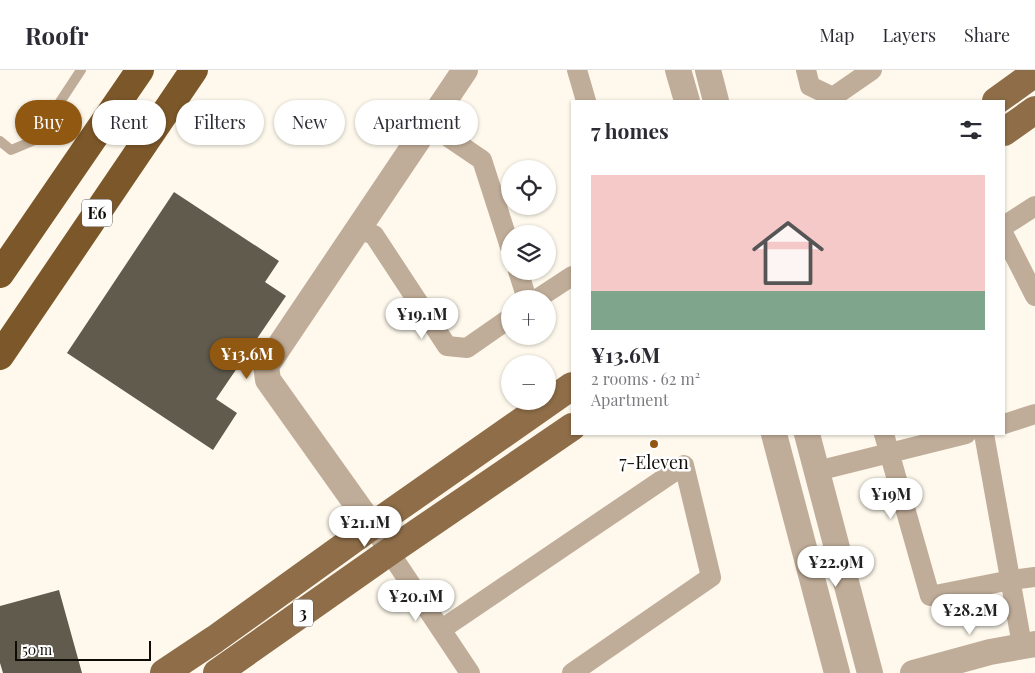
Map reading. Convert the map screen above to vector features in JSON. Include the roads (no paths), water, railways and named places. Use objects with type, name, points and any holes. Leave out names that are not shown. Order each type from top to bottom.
[{"type":"highway","name":"E6","points":[[0,274],[140,70]]},
{"type":"highway","name":"E6","points":[[0,356],[194,70]]},
{"type":"main road","points":[[997,100],[1035,73]]},
{"type":"main road","points":[[1005,131],[1035,110]]},
{"type":"main road","name":"3","points":[[164,673],[215,640],[372,526],[571,387]]},
{"type":"main road","name":"3","points":[[217,673],[571,428]]},
{"type":"street","points":[[445,100],[465,70]]},
{"type":"street","points":[[577,70],[586,100]]},
{"type":"street","points":[[678,70],[686,100]]},
{"type":"street","points":[[708,70],[716,100]]},
{"type":"street","points":[[806,70],[810,86],[833,97],[872,70]]},
{"type":"street","points":[[415,145],[266,366],[268,380],[372,526],[470,673]]},
{"type":"street","points":[[460,145],[482,160],[503,225]]},
{"type":"street","points":[[1005,225],[1035,206]]},
{"type":"street","points":[[359,229],[374,235],[447,346],[467,348],[501,324]]},
{"type":"street","points":[[1005,237],[1035,296]]},
{"type":"street","points":[[551,290],[571,277]]},
{"type":"street","points":[[1005,424],[1035,414]]},
{"type":"street","points":[[774,435],[837,673]]},
{"type":"street","points":[[807,435],[870,673]]},
{"type":"street","points":[[884,435],[930,596],[1035,577]]},
{"type":"street","points":[[817,471],[962,435]]},
{"type":"street","points":[[912,673],[990,652],[1029,645],[1011,580],[984,435]]},
{"type":"street","points":[[442,629],[684,465],[711,577],[572,673]]},
{"type":"lane","points":[[0,141],[11,150],[35,140],[82,70]]},
{"type":"place","name":"7-Eleven","points":[[654,444]]}]
